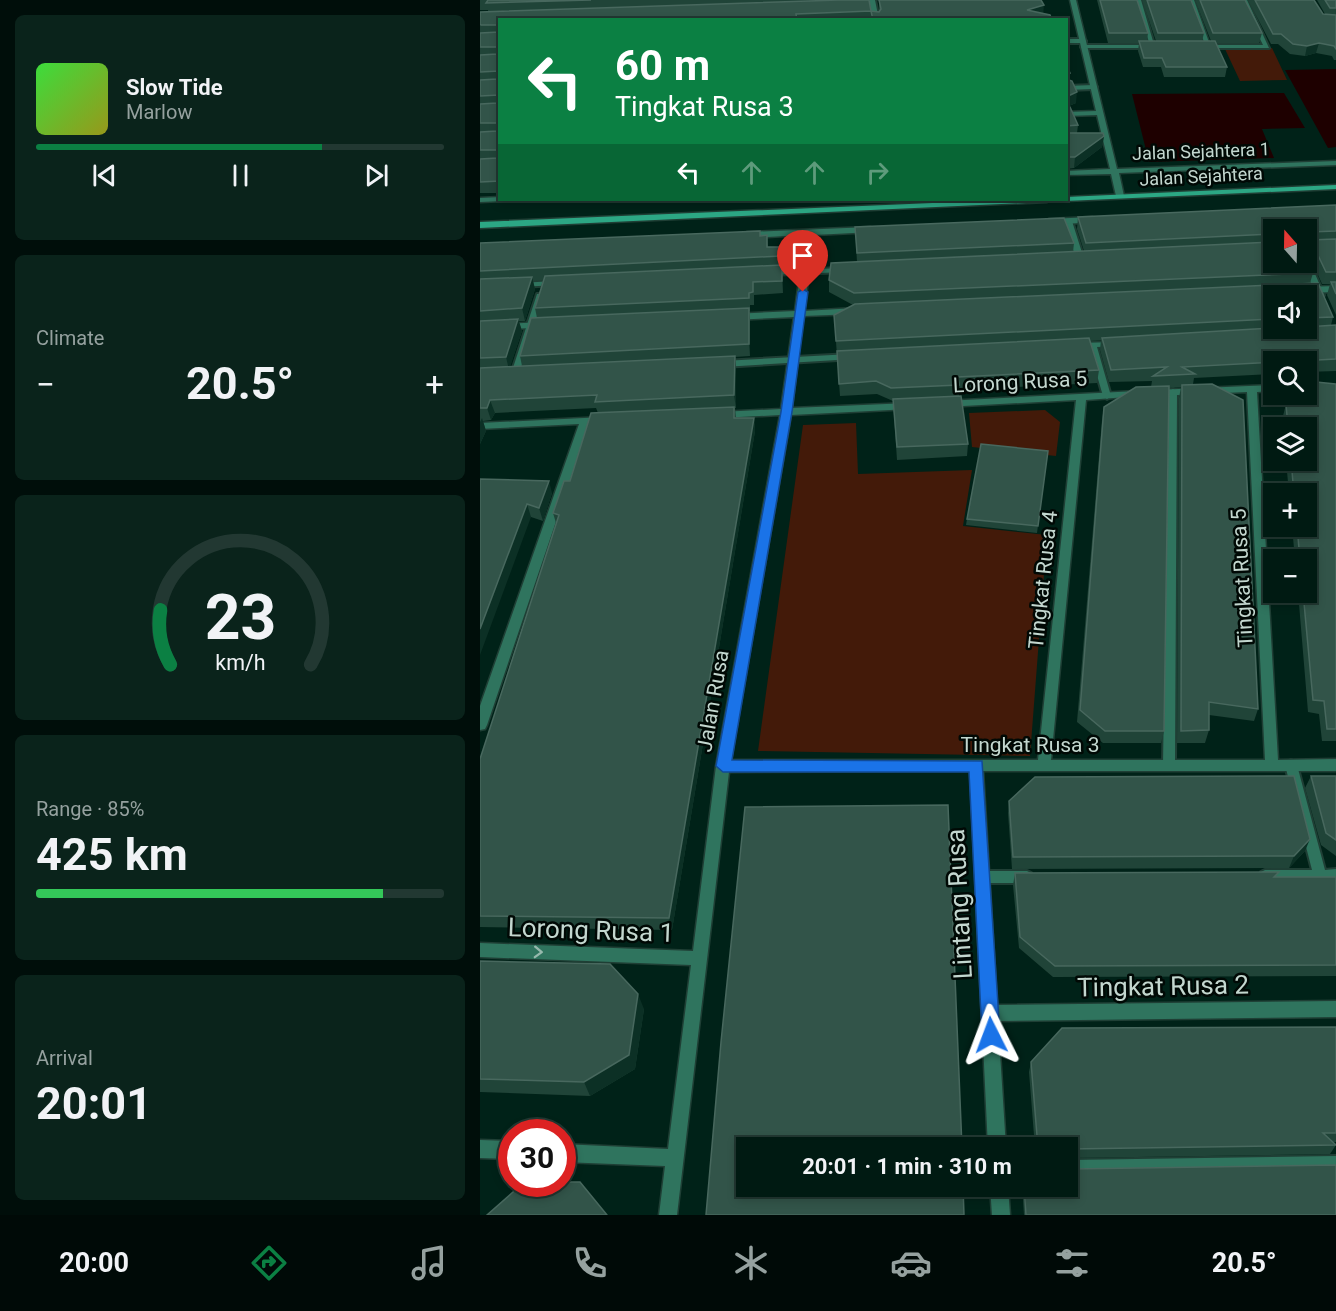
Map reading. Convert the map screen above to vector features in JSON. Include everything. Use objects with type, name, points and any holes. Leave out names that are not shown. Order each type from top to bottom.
[{"type":"main road","name":"Jalan Sejahtera","points":[[1068,199],[1336,187]]},
{"type":"main road","points":[[480,225],[1024,201]]},
{"type":"street","points":[[1073,0],[1120,196]]},
{"type":"street","points":[[1191,0],[1209,47]]},
{"type":"street","points":[[1068,114],[1100,113]]},
{"type":"street","name":"Jalan Sejahtera 1","points":[[1068,173],[1336,163]]},
{"type":"street","points":[[480,200],[498,199]]},
{"type":"street","points":[[1044,222],[1103,219]]},
{"type":"street","points":[[739,236],[880,230]]},
{"type":"street","name":"Jalan Rusa","points":[[668,1215],[723,766],[786,412],[810,233]]},
{"type":"street","points":[[1318,290],[1336,289]]},
{"type":"street","points":[[718,317],[871,310]]},
{"type":"street","points":[[480,328],[553,325]]},
{"type":"street","name":"Lorong Rusa 5","points":[[928,405],[1263,388]]},
{"type":"street","name":"Tingkat Rusa 5","points":[[1252,389],[1272,765]]},
{"type":"street","name":"Tingkat Rusa 4","points":[[1044,766],[1080,397]]},
{"type":"street","points":[[704,416],[916,406]]},
{"type":"street","points":[[480,426],[621,420]]},
{"type":"street","points":[[480,725],[557,485],[585,421]]},
{"type":"street","name":"Tingkat Rusa 3","points":[[723,766],[1336,765]]},
{"type":"street","name":"Lintang Rusa","points":[[976,766],[996,1137]]},
{"type":"street","name":"Lorong Rusa 1","points":[[480,950],[699,958]]},
{"type":"street","name":"Tingkat Rusa 2","points":[[990,1013],[1336,1010]]},
{"type":"street","points":[[480,1149],[498,1150]]},
{"type":"street","points":[[576,1154],[675,1158]]},
{"type":"street","points":[[1000,1197],[1001,1215]]},
{"type":"lane","points":[[1138,0],[1153,47]]},
{"type":"lane","points":[[1198,47],[1267,47],[1244,0]]},
{"type":"lane","points":[[873,3],[876,18]]},
{"type":"lane","points":[[862,6],[873,3],[885,5]]},
{"type":"lane","points":[[1068,41],[1164,47]]},
{"type":"lane","points":[[1068,88],[1094,87]]},
{"type":"lane","points":[[1096,140],[1107,140]]},
{"type":"lane","points":[[1068,221],[1080,259]]},
{"type":"lane","points":[[1068,259],[1091,258]]},
{"type":"lane","points":[[758,274],[853,269]]},
{"type":"lane","points":[[1311,273],[1322,300]]},
{"type":"lane","points":[[512,285],[567,283]]},
{"type":"lane","points":[[514,374],[543,284]]},
{"type":"lane","points":[[1068,347],[1126,344]]},
{"type":"lane","points":[[1092,345],[1107,396]]},
{"type":"lane","points":[[712,364],[865,357]]},
{"type":"lane","points":[[503,375],[526,374]]},
{"type":"lane","points":[[1169,765],[1173,393]]},
{"type":"lane","points":[[1291,765],[1320,875]]},
{"type":"lane","points":[[1250,876],[1336,875]]},
{"type":"lane","points":[[983,877],[1041,877]]},
{"type":"lane","points":[[1078,1168],[1336,1164]]},
{"type":"shaded area","points":[[1272,48],[1287,80],[1240,81],[1225,49]]},
{"type":"shaded area","points":[[1336,69],[1336,147],[1328,148],[1285,70]]},
{"type":"shaded area","points":[[1284,93],[1305,128],[1262,129],[1274,158],[1149,162],[1132,94]]},
{"type":"shaded area","points":[[1045,410],[1060,422],[1056,456],[972,447],[969,413]]},
{"type":"shaded area","points":[[856,423],[858,474],[972,470],[963,526],[1047,535],[1030,756],[758,751],[803,425]]},
{"type":"building","points":[[488,0],[591,0],[486,3]]},
{"type":"building","points":[[839,0],[869,0],[871,11],[796,14],[797,18],[498,18],[498,25],[481,25],[480,12]]},
{"type":"building","points":[[879,0],[1041,0],[1044,5],[1027,10],[1050,15],[1051,18],[873,18],[871,11],[879,12],[881,9]]},
{"type":"building","points":[[1100,0],[1137,0],[1148,33],[1109,33]]},
{"type":"building","points":[[1147,0],[1191,0],[1204,33],[1158,33]]},
{"type":"building","points":[[1200,0],[1245,0],[1262,33],[1213,33]]},
{"type":"building","points":[[1255,0],[1314,0],[1323,14],[1336,15],[1336,49],[1334,46],[1319,43],[1307,46],[1293,44],[1281,34],[1273,34]]},
{"type":"building","points":[[1325,0],[1336,0],[1336,8],[1330,8]]},
{"type":"building","points":[[498,32],[498,47],[480,47],[480,33]]},
{"type":"building","points":[[1139,41],[1215,41],[1227,67],[1166,67],[1162,58],[1144,58]]},
{"type":"building","points":[[498,50],[498,71],[480,72],[480,55],[497,54]]},
{"type":"building","points":[[498,75],[498,95],[480,96],[480,80],[497,79]]},
{"type":"building","points":[[1068,80],[1072,81],[1077,92],[1068,96]]},
{"type":"building","points":[[498,99],[498,123],[480,123],[480,104],[497,103]]},
{"type":"building","points":[[1068,106],[1070,107],[1078,125],[1068,126]]},
{"type":"building","points":[[498,127],[498,150],[480,150],[480,132],[497,131]]},
{"type":"building","points":[[1068,133],[1103,133],[1104,136],[1075,157],[1068,157]]},
{"type":"building","points":[[498,154],[498,181],[480,182],[480,159],[497,158]]},
{"type":"building","points":[[1336,205],[1336,231],[1317,232],[1317,219],[1263,219],[1263,235],[1086,243],[1078,217]]},
{"type":"building","points":[[1064,218],[1074,243],[857,253],[855,227]]},
{"type":"building","points":[[760,231],[760,236],[767,235],[767,247],[781,247],[781,256],[480,271],[480,243]]},
{"type":"building","points":[[1336,239],[1336,272],[1326,272],[1317,253],[1317,240]]},
{"type":"building","points":[[1263,243],[1263,273],[1313,273],[854,293],[829,280],[831,263]]},
{"type":"building","points":[[782,265],[782,281],[753,282],[753,292],[749,293],[749,298],[535,308],[545,276]]},
{"type":"building","points":[[532,277],[522,308],[480,311],[480,279]]},
{"type":"building","points":[[1331,282],[1336,282],[1336,294]]},
{"type":"building","points":[[1318,283],[1333,317],[1317,318],[1317,285],[1274,285]]},
{"type":"building","points":[[1263,285],[1263,320],[836,341],[834,315],[855,304]]},
{"type":"building","points":[[749,308],[749,344],[520,356],[531,318]]},
{"type":"building","points":[[518,319],[506,357],[480,358],[480,321]]},
{"type":"building","points":[[1336,325],[1336,359],[1317,360],[1317,351],[1263,351],[1263,363],[1182,367],[1195,374],[1153,376],[1167,367],[1111,370],[1102,338],[1263,329],[1263,339],[1317,339],[1317,326]]},
{"type":"building","points":[[1089,338],[1099,370],[958,377],[959,385],[891,388],[876,381],[839,384],[837,351]]},
{"type":"building","points":[[735,356],[734,395],[595,402],[597,395],[490,400],[487,408],[480,408],[480,368]]},
{"type":"building","points":[[1317,382],[1336,384],[1336,729],[1327,729],[1324,701],[1313,700],[1304,603],[1317,603],[1317,549],[1299,549],[1298,537],[1317,537],[1317,483],[1293,483],[1292,471],[1317,471],[1317,417],[1287,417],[1286,405],[1317,405]]},
{"type":"building","points":[[1212,384],[1243,400],[1258,709],[1209,702],[1209,730],[1181,731],[1182,385]]},
{"type":"building","points":[[1169,386],[1164,731],[1105,731],[1080,710],[1104,407],[1136,387]]},
{"type":"building","points":[[961,396],[968,444],[897,447],[893,399]]},
{"type":"building","points":[[734,407],[734,418],[754,418],[669,918],[480,916],[480,759],[559,515],[553,513],[564,481],[570,481],[591,413]]},
{"type":"building","points":[[981,444],[1048,451],[1038,526],[967,519]]},
{"type":"building","points":[[480,479],[549,481],[539,508],[527,504],[480,629]]},
{"type":"building","points":[[1294,776],[1310,839],[1294,856],[1013,857],[1009,801],[1035,777]]},
{"type":"building","points":[[1311,776],[1336,776],[1336,840],[1326,833]]},
{"type":"building","points":[[948,805],[962,1137],[736,1137],[736,1197],[963,1197],[964,1215],[706,1215],[745,807]]},
{"type":"building","points":[[1279,872],[1274,877],[1336,877],[1336,965],[1055,966],[1020,937],[1015,873]]},
{"type":"building","points":[[480,961],[610,964],[638,994],[629,1055],[584,1082],[480,1079]]},
{"type":"building","points":[[1336,1027],[1336,1133],[1323,1133],[1336,1145],[1078,1149],[1078,1137],[1037,1137],[1031,1062],[1062,1028]]},
{"type":"building","points":[[1336,1165],[1336,1215],[1026,1215],[1025,1197],[1078,1197],[1078,1169]]},
{"type":"building","points":[[576,1182],[580,1182],[607,1215],[487,1215],[507,1197],[576,1197]]},
{"type":"route","points":[[803,292],[786,412],[723,766],[976,766],[991,1035]]}]
